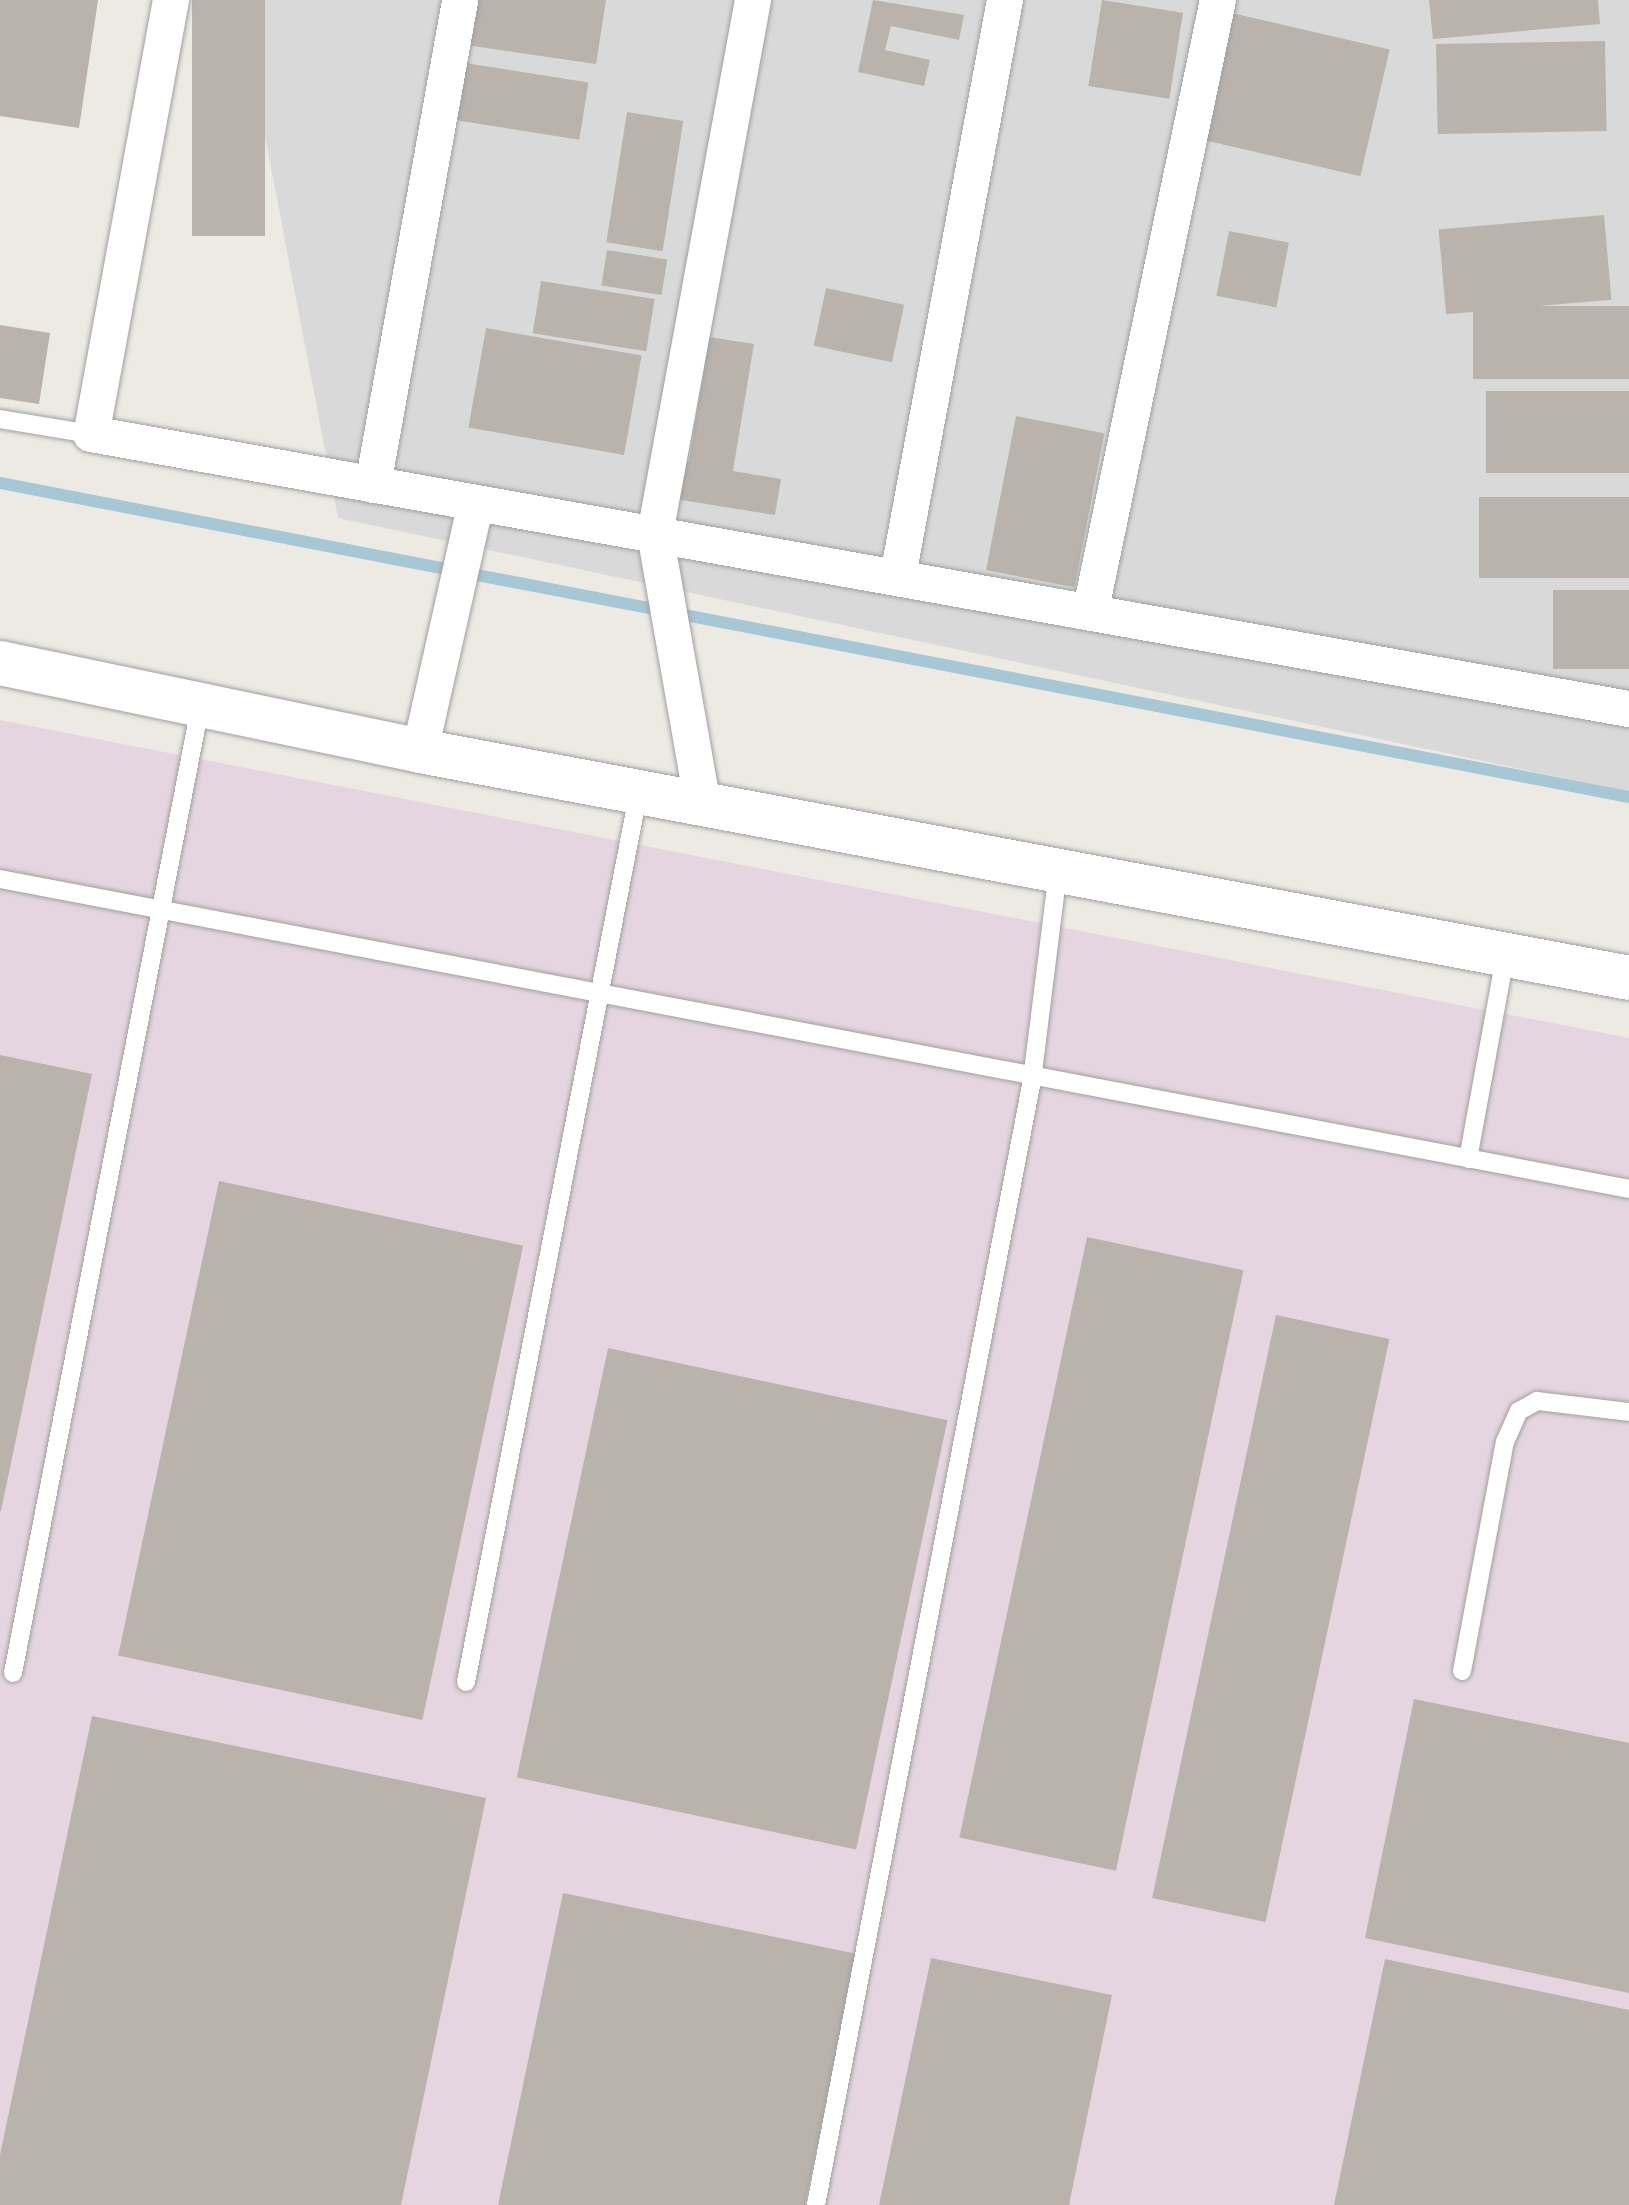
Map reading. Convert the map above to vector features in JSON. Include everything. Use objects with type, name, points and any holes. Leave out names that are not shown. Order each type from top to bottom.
[{"type":"street","points":[[171,0],[91,434],[1091,609],[1629,709]]},
{"type":"street","points":[[373,485],[460,0]]},
{"type":"street","points":[[702,800],[655,534],[753,0]]},
{"type":"street","points":[[898,576],[1005,0]]},
{"type":"street","points":[[1091,609],[1218,0]]},
{"type":"street","points":[[420,751],[454,586],[476,503]]},
{"type":"street","points":[[0,663],[201,702],[420,751],[639,788],[1505,957],[1629,978]]},
{"type":"lane","points":[[0,419],[91,434]]},
{"type":"lane","points":[[13,1673],[201,702]]},
{"type":"lane","points":[[466,1682],[639,788]]},
{"type":"lane","points":[[816,2205],[1032,1080],[1058,870]]},
{"type":"lane","points":[[0,879],[1032,1080],[1629,1189]]},
{"type":"lane","points":[[1468,1159],[1505,957]]},
{"type":"lane","points":[[1462,1671],[1505,1442],[1519,1411],[1537,1401],[1629,1412]]},
{"type":"shaded area","points":[[239,0],[1629,0],[1629,792],[338,518]]},
{"type":"shaded area","points":[[0,720],[1629,1038],[1629,2205],[0,2205]]},
{"type":"building","points":[[0,0],[98,0],[79,128],[0,116]]},
{"type":"building","points":[[192,0],[265,0],[265,236],[192,236]]},
{"type":"building","points":[[473,0],[606,0],[596,64],[466,45]]},
{"type":"building","points":[[873,0],[964,15],[959,40],[891,26],[885,50],[930,60],[924,86],[858,72]]},
{"type":"building","points":[[1102,0],[1183,13],[1169,99],[1088,86]]},
{"type":"building","points":[[1429,0],[1598,0],[1600,24],[1433,39]]},
{"type":"building","points":[[1223,11],[1390,49],[1360,176],[1194,138]]},
{"type":"building","points":[[1605,41],[1607,131],[1438,134],[1436,44]]},
{"type":"building","points":[[459,62],[588,82],[579,140],[450,119]]},
{"type":"building","points":[[627,112],[683,121],[663,251],[606,242]]},
{"type":"building","points":[[1604,215],[1611,300],[1446,314],[1439,229]]},
{"type":"building","points":[[1229,231],[1289,243],[1276,307],[1216,296]]},
{"type":"building","points":[[607,250],[667,260],[662,295],[601,286]]},
{"type":"building","points":[[541,281],[655,299],[646,351],[533,333]]},
{"type":"building","points":[[826,288],[904,305],[892,362],[814,346]]},
{"type":"building","points":[[1473,306],[1629,306],[1629,379],[1473,379]]},
{"type":"building","points":[[0,325],[50,333],[39,404],[0,398]]},
{"type":"building","points":[[486,328],[642,355],[624,455],[468,427]]},
{"type":"building","points":[[709,337],[754,344],[733,471],[781,479],[775,515],[675,499],[681,461],[689,462]]},
{"type":"building","points":[[1486,391],[1629,391],[1629,473],[1486,473]]},
{"type":"building","points":[[1016,416],[1104,433],[1074,587],[986,570]]},
{"type":"building","points":[[1479,497],[1629,497],[1629,578],[1479,578]]},
{"type":"building","points":[[1553,590],[1629,590],[1629,669],[1553,669]]},
{"type":"building","points":[[0,1055],[92,1074],[1,1511],[0,1511]]},
{"type":"building","points":[[219,1181],[523,1246],[422,1720],[118,1655]]},
{"type":"building","points":[[1087,1237],[1244,1270],[1116,1871],[959,1838]]},
{"type":"building","points":[[1276,1315],[1389,1339],[1266,1922],[1152,1898]]},
{"type":"building","points":[[608,1348],[947,1420],[856,1850],[517,1777]]},
{"type":"building","points":[[1414,1699],[1629,1743],[1629,1993],[1365,1938]]},
{"type":"building","points":[[92,1716],[486,1798],[401,2205],[0,2205],[0,2155]]},
{"type":"building","points":[[563,1893],[857,1954],[805,2205],[498,2205]]},
{"type":"building","points":[[931,1958],[1112,1995],[1069,2205],[879,2205]]},
{"type":"building","points":[[1385,1959],[1629,2010],[1629,2205],[1334,2205]]},
{"type":"waterway","points":[[0,483],[1629,797]]}]
